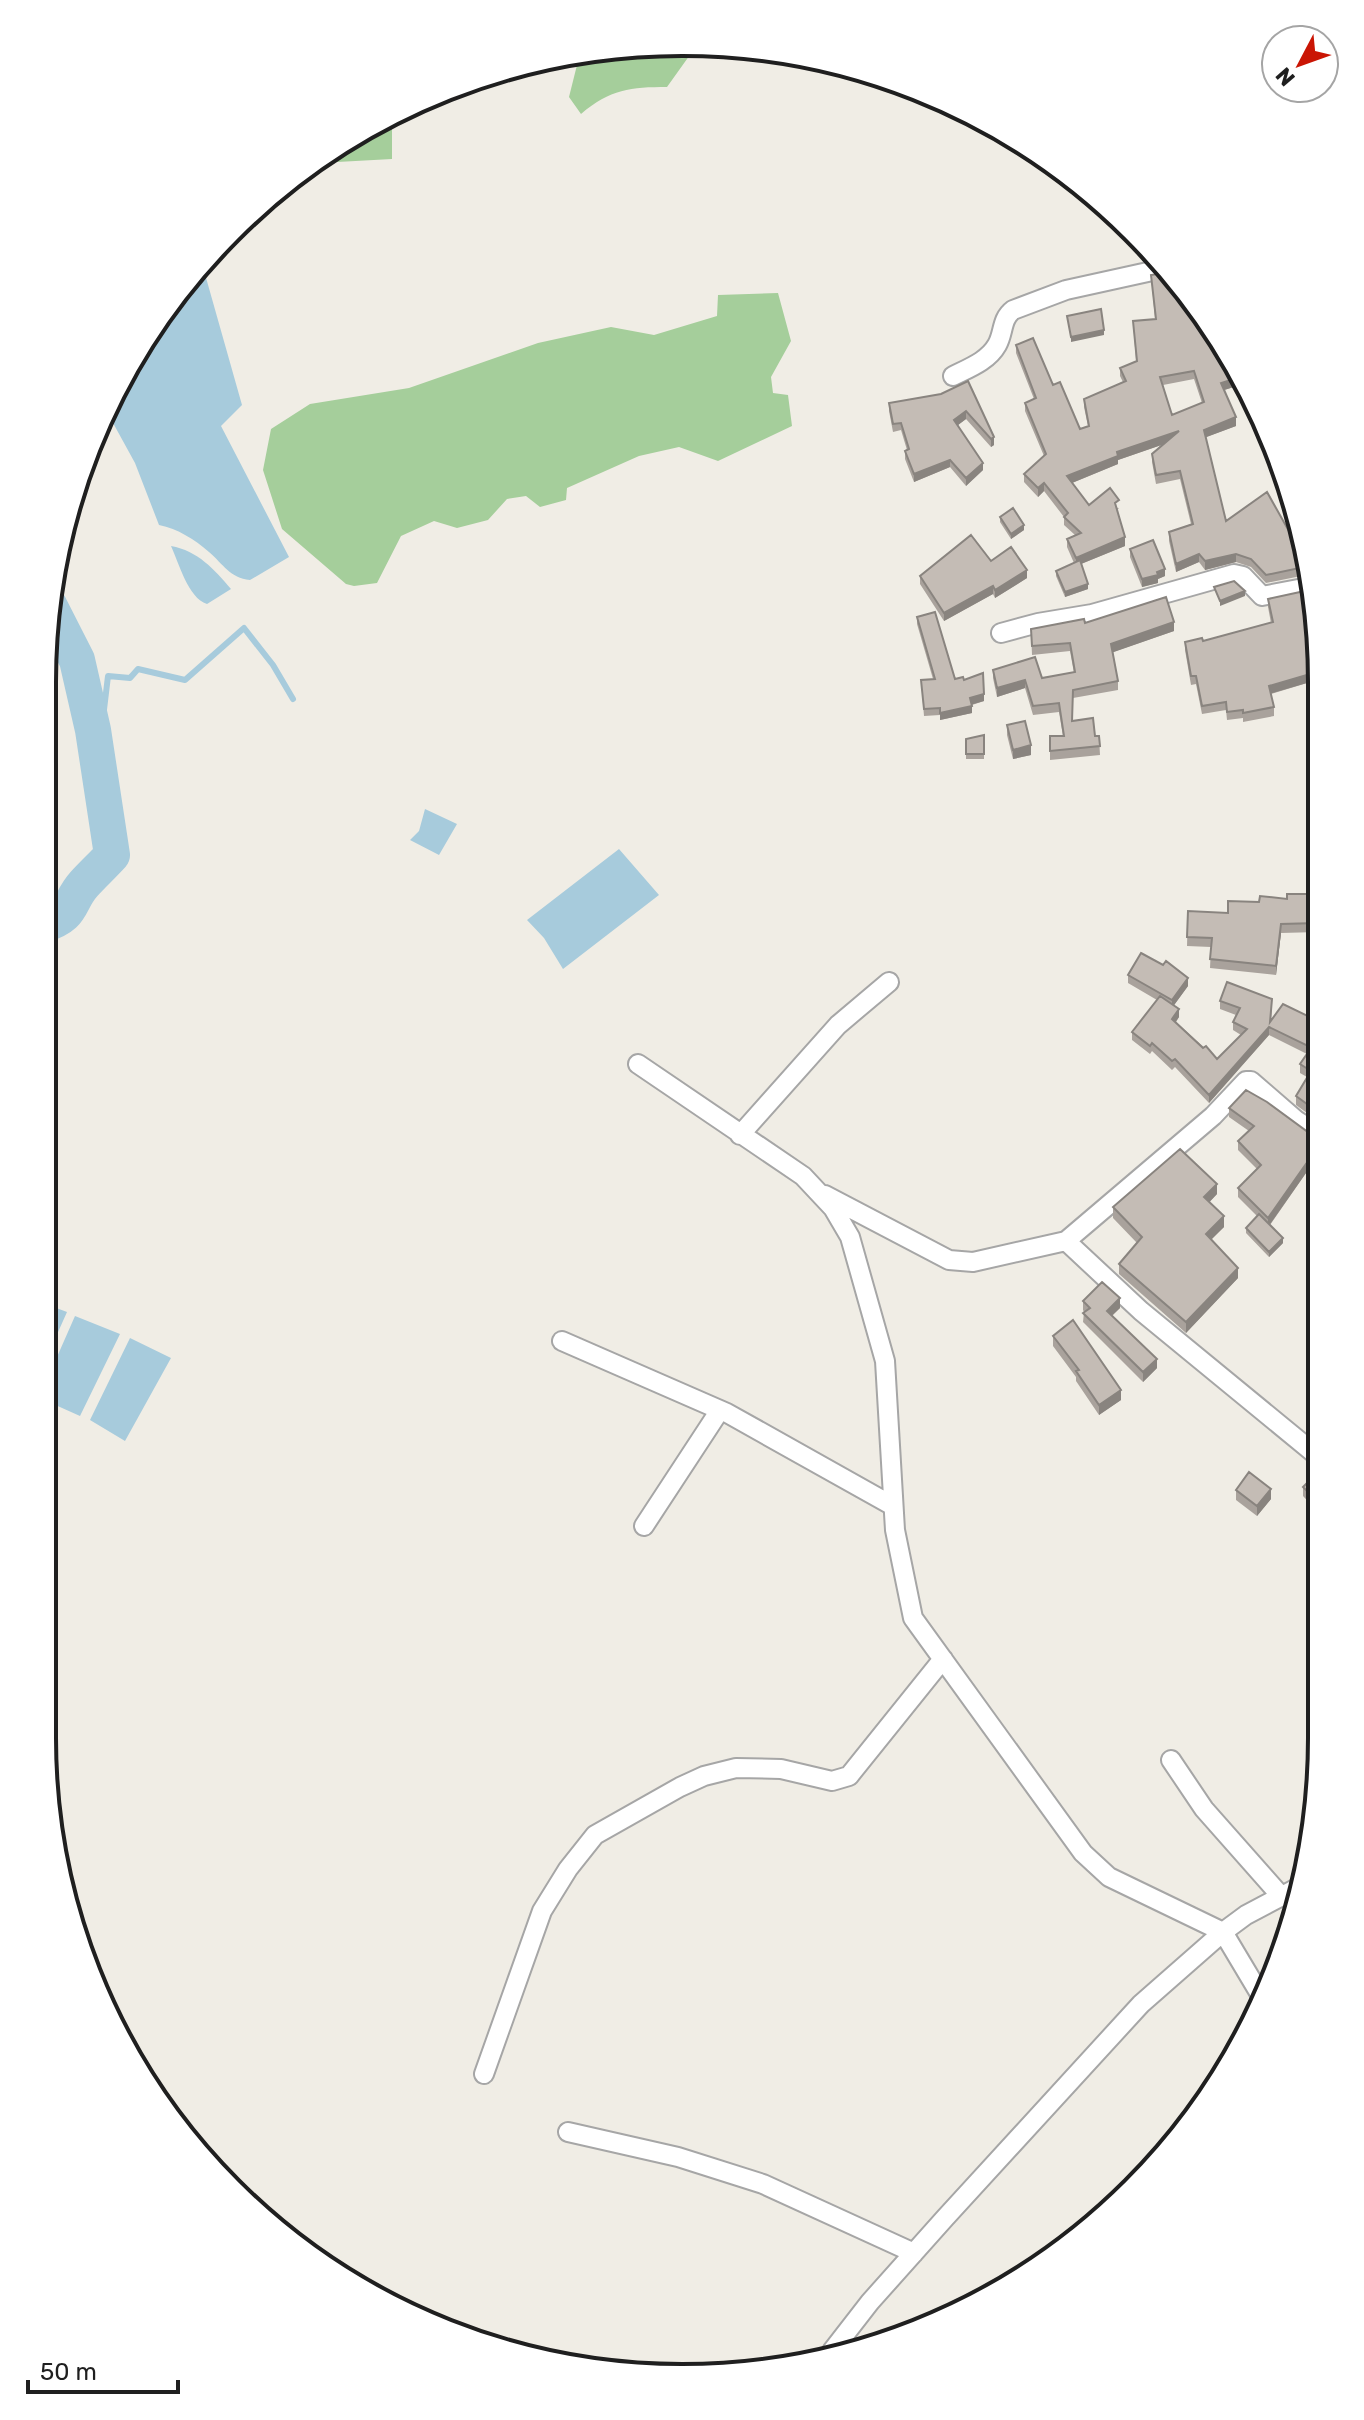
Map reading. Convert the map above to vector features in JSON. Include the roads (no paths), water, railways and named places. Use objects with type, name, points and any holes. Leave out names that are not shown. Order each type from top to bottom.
[{"type":"street","points":[[953,376],[980,362],[994,350],[1006,315],[1013,310],[1066,290],[1154,271]]},
{"type":"street","points":[[1001,633],[1092,614],[1234,574],[1243,576],[1262,596],[1301,589]]},
{"type":"street","points":[[740,1135],[838,1025],[889,982]]},
{"type":"street","points":[[638,1064],[793,1170],[821,1193],[949,1260],[973,1262],[1066,1241],[1213,1116],[1246,1081],[1251,1081],[1308,1128]]},
{"type":"street","points":[[821,1193],[850,1237],[885,1361],[893,1506],[911,1611],[916,1623],[1083,1853],[1109,1877],[1223,1932],[1256,1987]]},
{"type":"street","points":[[1066,1241],[1141,1311],[1308,1448]]},
{"type":"street","points":[[562,1341],[720,1410],[893,1506]]},
{"type":"street","points":[[644,1526],[720,1410]]},
{"type":"street","points":[[484,2074],[542,1911],[568,1869],[595,1835],[680,1787],[704,1776],[736,1768],[781,1769],[832,1781],[849,1776],[943,1659]]},
{"type":"street","points":[[1171,1760],[1204,1809],[1281,1896]]},
{"type":"street","points":[[837,2345],[870,2302],[1141,2004],[1223,1932],[1246,1915],[1289,1892]]},
{"type":"street","points":[[568,2132],[678,2157],[763,2184],[914,2253]]},
{"type":"water","points":[[205,276],[242,405],[221,426],[289,557],[250,580],[232,573],[192,539],[159,525],[135,463],[113,423],[162,334]]},
{"type":"water","points":[[171,546],[197,557],[231,589],[207,604],[200,600],[189,587]]},
{"type":"water","points":[[425,809],[457,824],[439,855],[410,840],[419,831]]},
{"type":"water","points":[[619,849],[659,895],[563,969],[544,938],[527,920]]},
{"type":"water","points":[[56,1308],[67,1312],[56,1337]]},
{"type":"water","points":[[75,1316],[120,1334],[80,1416],[56,1405],[56,1359]]},
{"type":"water","points":[[130,1338],[171,1358],[125,1441],[90,1420]]},
{"type":"waterway","points":[[56,920],[66,913],[84,884],[112,855],[93,730],[77,660],[59,624]]},
{"type":"waterway","points":[[93,730],[103,718],[108,676],[130,678],[138,669],[185,680],[244,628],[273,665],[293,699]]}]
